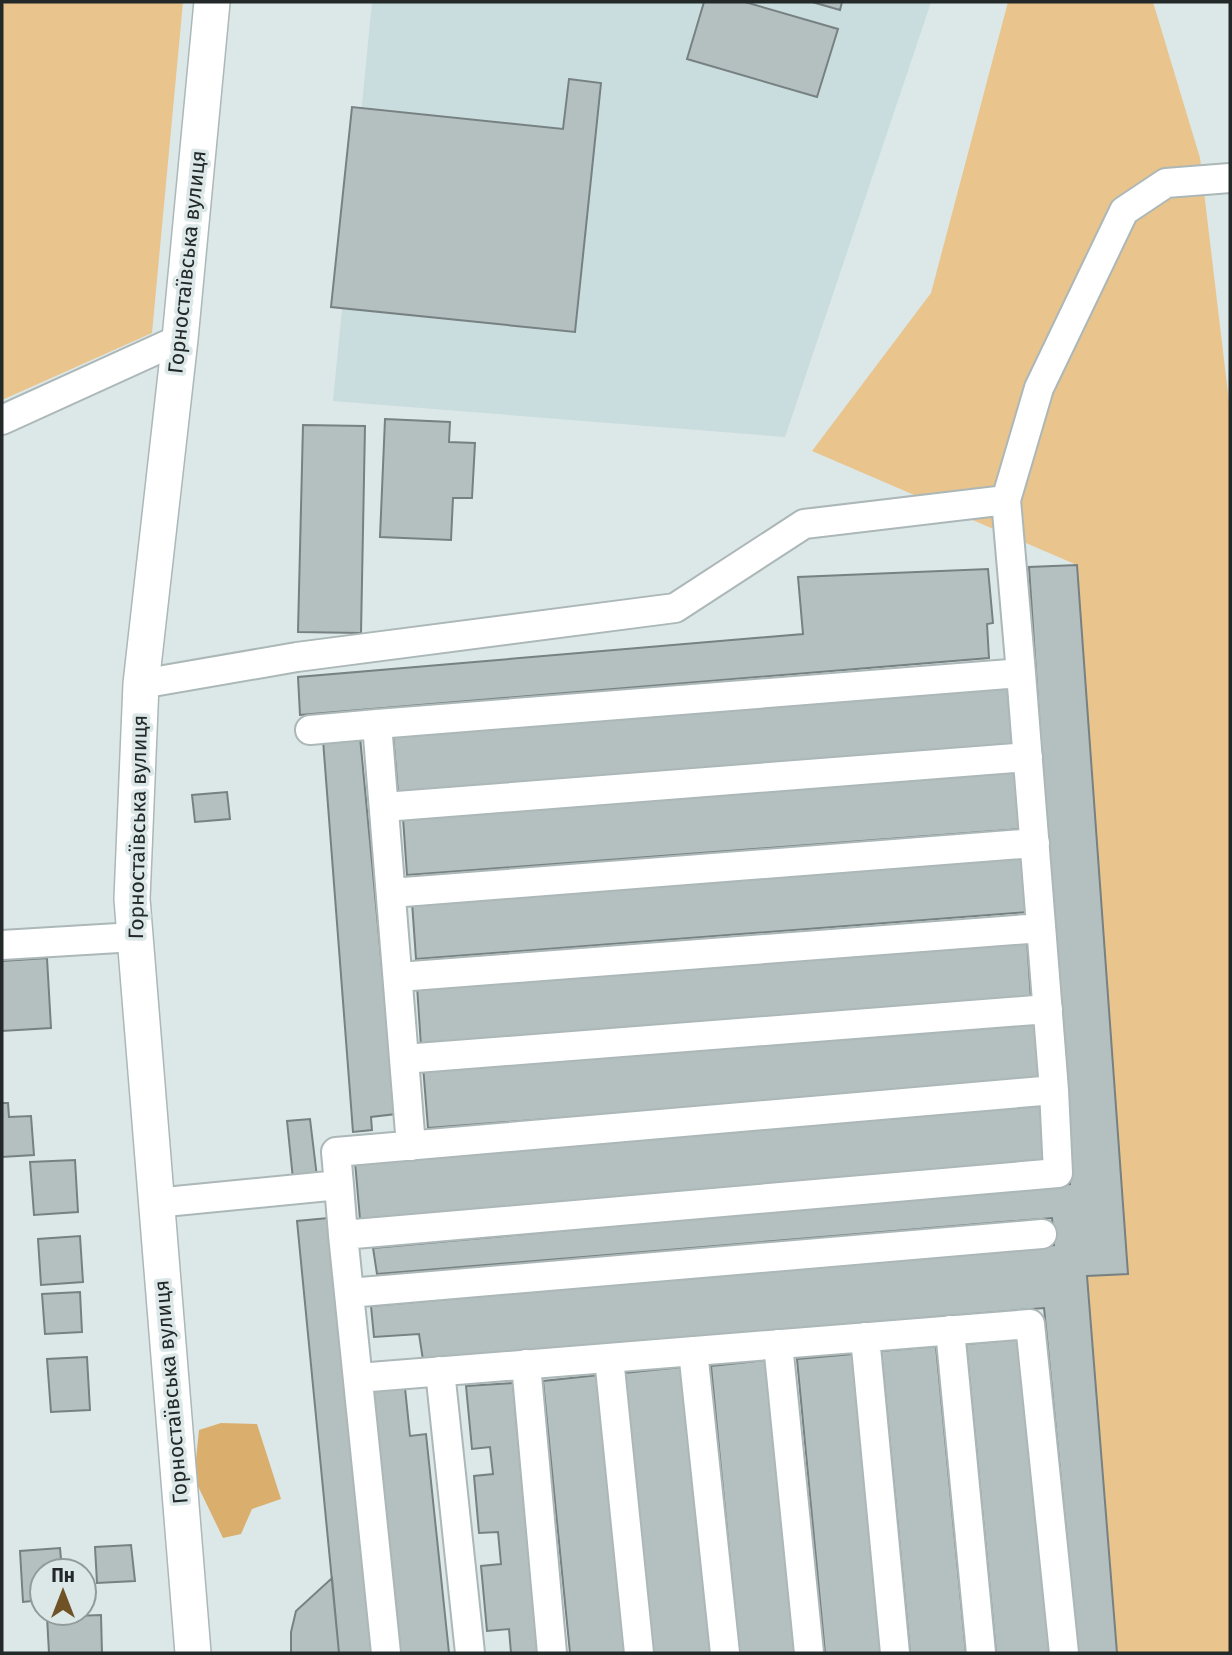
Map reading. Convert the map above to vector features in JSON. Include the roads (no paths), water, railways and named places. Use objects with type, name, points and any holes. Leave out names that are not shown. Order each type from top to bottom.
[{"type":"main road","name":"Горностаївська вулиця","points":[[193,1653],[132,899],[141,684],[180,339],[212,2]]},
{"type":"street","points":[[343,1235],[1058,1173],[1048,1009],[1006,500],[1039,388],[1124,211],[1166,183],[1230,178]]},
{"type":"street","points":[[2,420],[180,339]]},
{"type":"street","points":[[141,684],[297,657],[675,608],[804,524],[1006,500]]},
{"type":"street","points":[[310,730],[1021,673]]},
{"type":"street","points":[[377,724],[411,1146]]},
{"type":"street","points":[[384,807],[1028,757]]},
{"type":"street","points":[[391,893],[1035,843]]},
{"type":"street","points":[[398,977],[1041,928]]},
{"type":"street","points":[[2,945],[135,937]]},
{"type":"street","points":[[404,1059],[1048,1009]]},
{"type":"street","points":[[386,1653],[336,1152],[1054,1090]]},
{"type":"street","points":[[155,1203],[339,1185]]},
{"type":"street","points":[[349,1293],[1042,1234]]},
{"type":"street","points":[[358,1378],[1030,1324],[1064,1653]]},
{"type":"street","points":[[950,1330],[981,1653]]},
{"type":"street","points":[[865,1337],[895,1653]]},
{"type":"street","points":[[778,1344],[809,1653]]},
{"type":"street","points":[[693,1351],[724,1653]]},
{"type":"street","points":[[609,1357],[639,1653]]},
{"type":"street","points":[[526,1364],[552,1653]]},
{"type":"street","points":[[440,1371],[470,1653]]}]
